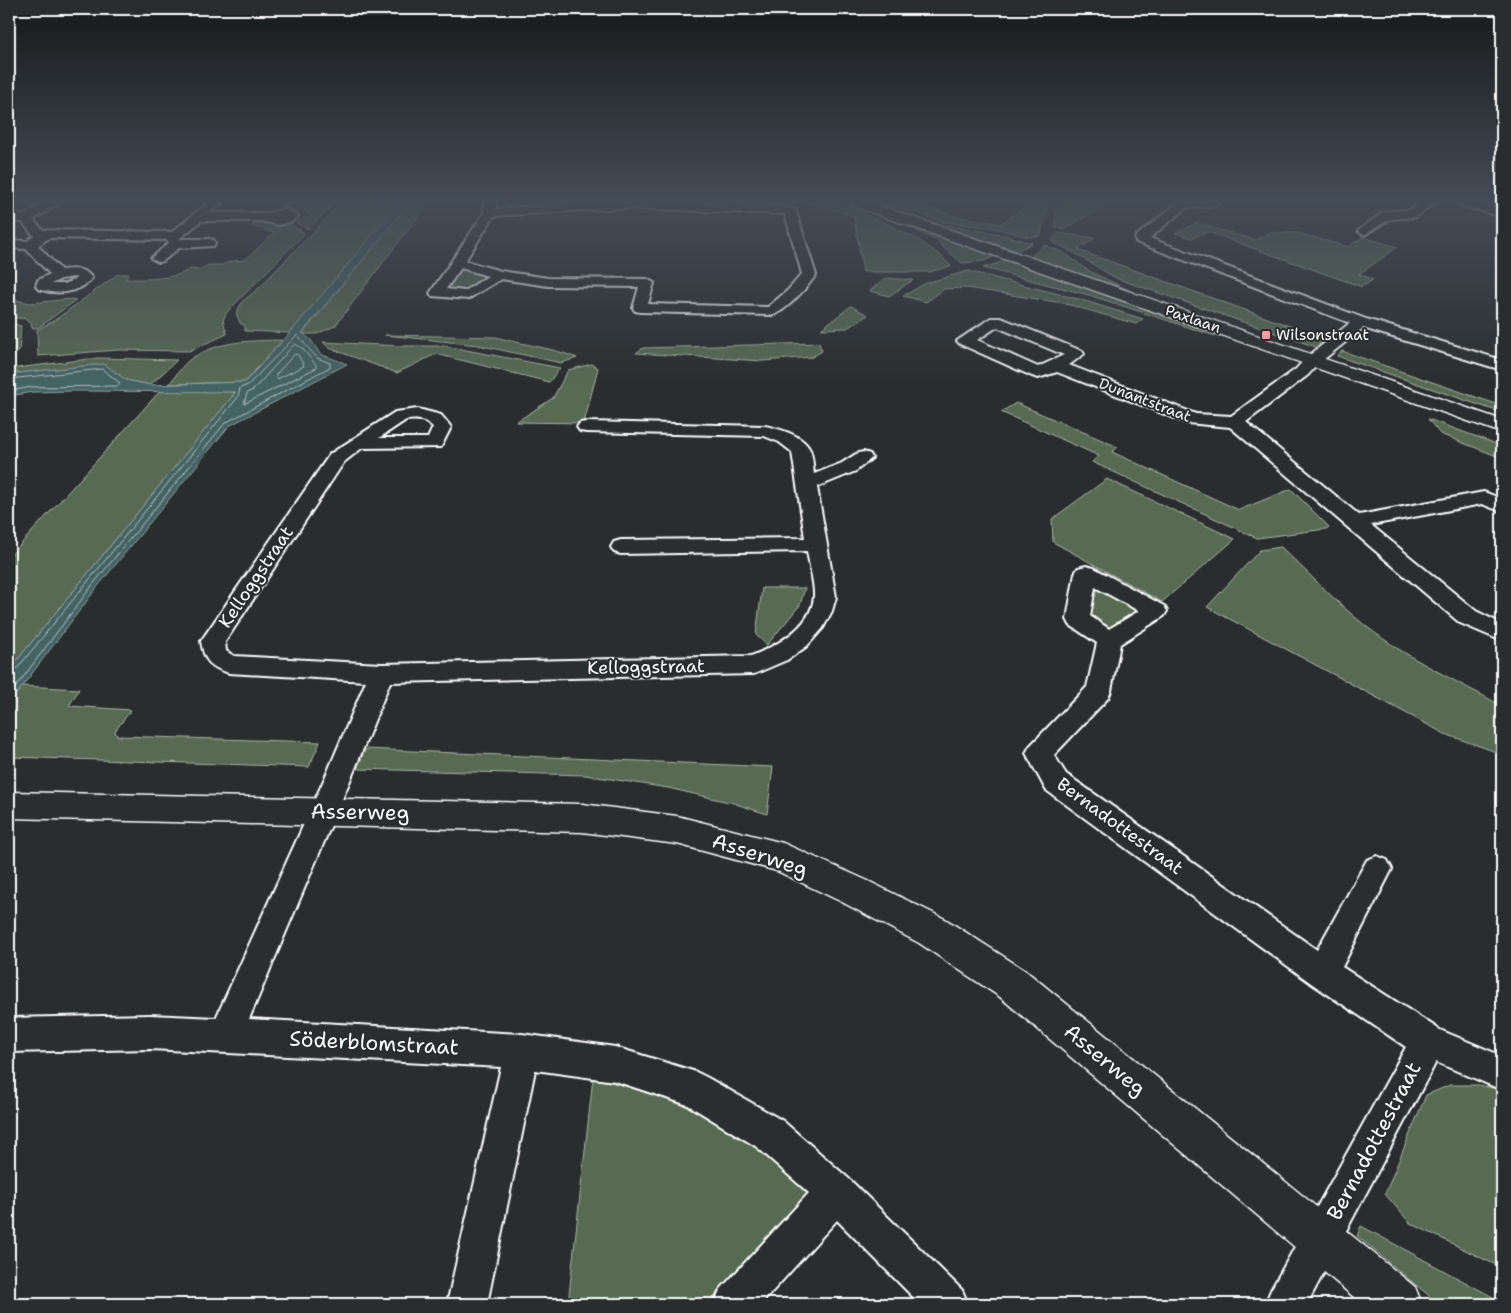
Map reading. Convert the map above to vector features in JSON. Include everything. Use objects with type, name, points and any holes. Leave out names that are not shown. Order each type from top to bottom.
[{"type":"street","points":[[47,263],[58,275]]},
{"type":"street","points":[[458,263],[437,294],[468,295],[499,275]]},
{"type":"street","points":[[463,263],[499,275],[548,282],[647,283],[640,308],[772,311],[793,293],[809,275],[806,263]]},
{"type":"street","name":"Paxlaan","points":[[1031,263],[1502,427]]},
{"type":"street","points":[[1206,263],[1361,322],[1502,365]]},
{"type":"street","points":[[996,321],[1076,354],[1057,366],[1038,373],[965,341],[996,321]]},
{"type":"street","points":[[1361,322],[1312,361],[1302,372],[1234,422],[1468,617],[1502,633]]},
{"type":"street","name":"Dunantstraat","points":[[1057,366],[1193,419],[1234,422]]},
{"type":"street","name":"Kelloggstraat","points":[[358,444],[337,458],[213,641],[215,655],[228,664],[381,673],[754,665],[786,651],[808,632],[821,614],[825,597],[808,484],[801,451],[793,442],[782,435],[748,430],[586,427]]},
{"type":"street","points":[[808,484],[849,467],[863,458]]},
{"type":"street","points":[[1353,522],[1484,498],[1502,506]]},
{"type":"street","points":[[621,547],[816,544]]},
{"type":"street","name":"Bernadottestraat","points":[[1109,640],[1099,692],[1039,753],[1056,782],[1322,972],[1428,1042],[1502,1073]]},
{"type":"street","points":[[226,1035],[381,673]]},
{"type":"street","name":"Asserweg","points":[[9,805],[582,818],[677,830],[783,858],[854,891],[932,931],[1013,984],[1398,1304]]},
{"type":"street","points":[[1322,972],[1378,869]]},
{"type":"street","name":"Söderblomstraat","points":[[9,1035],[150,1032],[226,1035],[522,1051],[615,1064],[696,1090],[770,1134],[836,1192],[948,1304]]},
{"type":"street","name":"Bernadottestraat","points":[[1321,1240],[1428,1042]]},
{"type":"street","points":[[467,1304],[522,1051]]},
{"type":"street","points":[[734,1304],[836,1192]]},
{"type":"street","points":[[1285,1304],[1321,1240]]},
{"type":"green space","points":[[226,263],[275,263],[227,312],[223,320],[227,334],[189,351],[118,350],[38,356],[37,330],[55,320],[118,274],[129,274],[125,279],[159,278],[184,273],[190,269],[200,270],[208,265]]},
{"type":"green space","points":[[283,263],[349,263],[290,333],[245,331],[245,326],[240,323],[236,313],[243,301],[258,289]]},
{"type":"green space","points":[[360,263],[383,263],[335,326],[317,334],[302,334]]},
{"type":"green space","points":[[862,263],[948,263],[951,266],[930,272],[863,272]]},
{"type":"green space","points":[[997,263],[1016,263],[1221,336],[1218,337],[1089,295],[983,268]]},
{"type":"green space","points":[[1049,263],[1078,263],[1089,271],[1135,293]]},
{"type":"green space","points":[[1091,263],[1115,263],[1326,339],[1316,347],[1118,279]]},
{"type":"green space","points":[[1296,263],[1374,263],[1359,274],[1373,280],[1362,287]]},
{"type":"green space","points":[[461,269],[488,276],[465,292],[446,289]]},
{"type":"green space","points":[[968,271],[1082,300],[1143,319],[1136,324],[1063,303],[966,288],[944,289],[926,302],[903,296],[926,283]]},
{"type":"green space","points":[[885,278],[913,280],[889,296],[870,291]]},
{"type":"green space","points":[[9,299],[31,303],[76,300],[38,328],[32,328],[31,322],[26,319],[9,317]]},
{"type":"green space","points":[[851,306],[868,315],[847,328],[821,329]]},
{"type":"green space","points":[[9,322],[21,326],[19,351],[9,361]]},
{"type":"green space","points":[[385,335],[496,337],[557,351],[577,358],[561,363],[478,345]]},
{"type":"green space","points":[[282,340],[245,382],[169,384],[192,358],[203,352],[236,343]]},
{"type":"green space","points":[[323,342],[445,346],[560,368],[549,382],[436,354],[397,373],[329,348]]},
{"type":"green space","points":[[819,343],[822,351],[812,357],[763,361],[636,353],[643,348]]},
{"type":"green space","points":[[1342,351],[1502,406],[1502,413],[1337,356]]},
{"type":"green space","points":[[97,358],[177,360],[150,385],[126,380],[104,364],[9,374],[9,369]]},
{"type":"green space","points":[[592,364],[598,368],[584,423],[516,422],[553,398],[568,370]]},
{"type":"green space","points":[[161,390],[236,392],[9,670],[9,557]]},
{"type":"green space","points":[[1016,403],[1118,447],[1112,452],[1239,510],[1291,489],[1329,527],[1326,529],[1257,538],[1092,462],[1099,456],[1001,412]]},
{"type":"green space","points":[[1428,419],[1502,446],[1502,458],[1440,434]]},
{"type":"green space","points":[[1107,479],[1235,539],[1162,602],[1053,542],[1052,519]]},
{"type":"green space","points":[[1281,547],[1345,608],[1383,639],[1502,706],[1502,754],[1445,734],[1207,607],[1260,550]]},
{"type":"green space","points":[[1096,585],[1137,608],[1111,631],[1087,616]]},
{"type":"green space","points":[[762,588],[805,588],[800,605],[767,645],[756,635]]},
{"type":"green space","points":[[22,686],[79,689],[69,706],[131,710],[115,731],[117,736],[320,742],[309,767],[9,757],[9,704]]},
{"type":"green space","points":[[366,749],[773,767],[767,814],[733,803],[668,788],[585,775],[357,769]]},
{"type":"green space","points":[[593,1078],[664,1098],[705,1115],[746,1141],[810,1190],[708,1304],[568,1304]]},
{"type":"green space","points":[[1450,1085],[1478,1085],[1502,1090],[1502,1268],[1410,1223],[1385,1194],[1426,1095]]},
{"type":"green space","points":[[1361,1226],[1502,1302],[1502,1304],[1439,1304],[1357,1236]]},
{"type":"water","points":[[349,263],[360,263],[302,333],[311,340],[320,354],[347,364],[229,426],[98,586],[9,704],[9,670],[236,392],[73,391],[33,392],[9,396],[9,374],[104,364],[126,380],[150,385],[245,382],[290,333]]},
{"type":"place","name":"Wilsonstraat","points":[[1266,335]]}]
